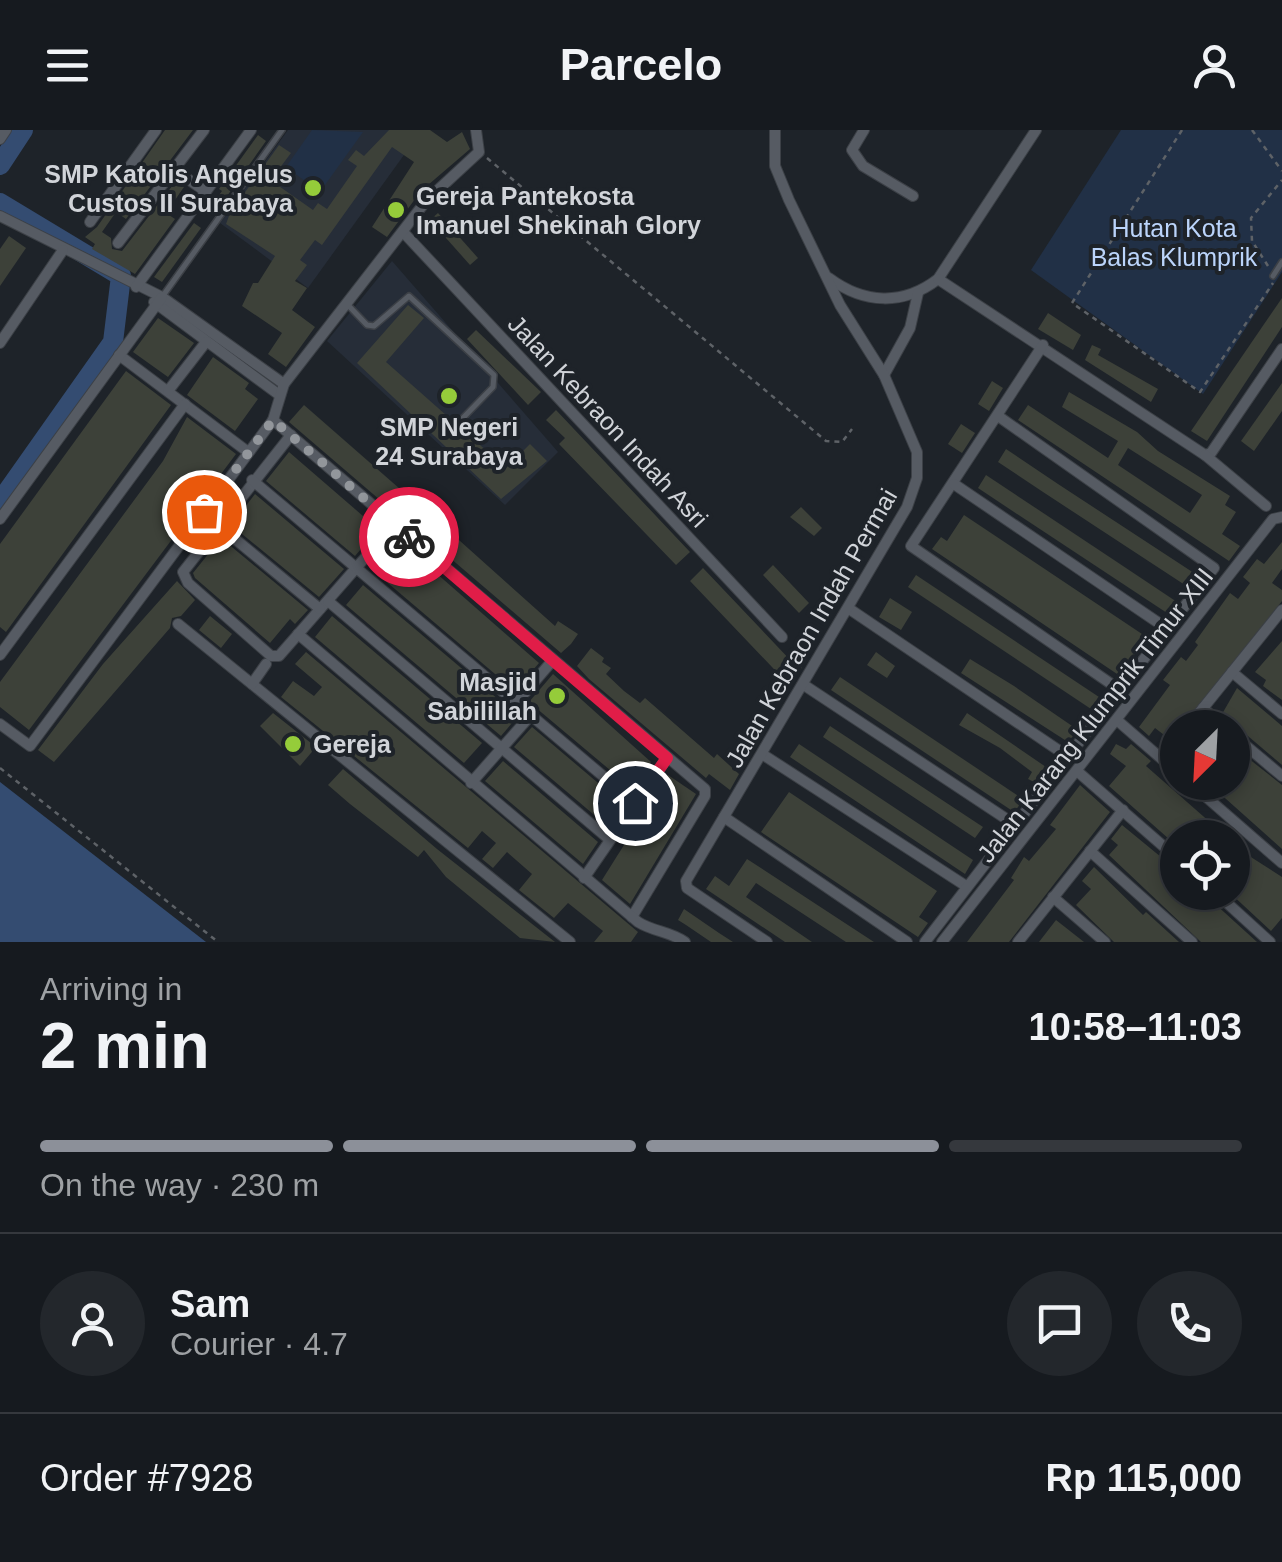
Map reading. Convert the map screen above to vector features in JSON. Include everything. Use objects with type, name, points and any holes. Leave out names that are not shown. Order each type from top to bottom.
[{"type":"street","points":[[0,140],[6,130]]},
{"type":"street","points":[[90,222],[156,130]]},
{"type":"street","points":[[118,243],[204,130]]},
{"type":"street","points":[[138,284],[251,130]]},
{"type":"street","points":[[0,724],[30,746],[273,420],[281,389],[346,303],[435,190],[479,152],[476,130]]},
{"type":"street","name":"Jalan Kebraon Indah Permai","points":[[767,942],[686,887],[907,507],[917,478],[914,448],[884,375],[840,305],[774,166],[775,130]]},
{"type":"street","points":[[864,130],[852,150],[857,161],[913,196]]},
{"type":"street","points":[[828,277],[861,296],[900,298],[938,279],[1036,130]]},
{"type":"street","points":[[174,169],[206,192]]},
{"type":"street","points":[[0,217],[118,278],[138,284],[281,389]]},
{"type":"street","name":"Jalan Kebraon Indah Asri","points":[[404,233],[782,637]]},
{"type":"street","points":[[0,343],[63,250]]},
{"type":"street","points":[[938,279],[1205,455],[1266,506]]},
{"type":"street","points":[[884,375],[910,328],[918,292]]},
{"type":"street","points":[[160,301],[206,342],[244,362]]},
{"type":"street","points":[[0,519],[160,301]]},
{"type":"street","points":[[168,391],[206,342]]},
{"type":"street","points":[[998,416],[1211,562],[1212,573],[1120,690],[913,549],[912,544],[1043,345]]},
{"type":"street","points":[[1205,455],[1212,453],[1282,349]]},
{"type":"street","points":[[119,355],[248,452]]},
{"type":"street","points":[[0,655],[186,404]]},
{"type":"street","points":[[273,420],[704,790],[705,796],[643,924],[646,942]]},
{"type":"street","points":[[290,435],[183,572],[188,583],[269,654],[279,656],[412,503]]},
{"type":"street","points":[[252,480],[635,803]]},
{"type":"street","points":[[954,484],[1168,630]]},
{"type":"street","name":"Jalan Karang Klumprik Timur XIII","points":[[942,942],[1273,519],[1282,517]]},
{"type":"street","points":[[218,525],[502,748],[610,840]]},
{"type":"street","points":[[848,608],[1067,756]]},
{"type":"street","points":[[1203,708],[1280,618]]},
{"type":"street","points":[[178,624],[570,942]]},
{"type":"street","points":[[298,634],[584,878],[643,924],[666,930],[685,942]]},
{"type":"street","points":[[516,703],[553,660]]},
{"type":"street","points":[[252,684],[266,664]]},
{"type":"street","points":[[1232,672],[1282,714]]},
{"type":"street","points":[[804,685],[1014,824]]},
{"type":"street","points":[[471,783],[531,716]]},
{"type":"street","points":[[1118,721],[1160,757]]},
{"type":"street","points":[[925,942],[1094,723]]},
{"type":"street","points":[[1250,749],[1282,776]]},
{"type":"street","points":[[762,754],[966,886]]},
{"type":"street","points":[[584,878],[667,758]]},
{"type":"street","points":[[1078,771],[1160,843]]},
{"type":"street","points":[[1210,800],[1282,863]]},
{"type":"street","points":[[1018,942],[1123,810]]},
{"type":"street","points":[[724,817],[907,942]]},
{"type":"street","points":[[1090,851],[1192,942]]},
{"type":"street","points":[[1053,898],[1101,941]]},
{"type":"street","points":[[1235,910],[1270,942]]},
{"type":"lane","points":[[160,301],[282,130]]},
{"type":"lane","points":[[1273,276],[1282,262]]},
{"type":"lane","points":[[346,303],[370,327],[404,296],[414,298],[494,376],[493,387],[460,421]]},
{"type":"path","points":[[1182,130],[1072,303],[1200,392],[1259,308],[1273,276],[1252,241],[1250,225],[1257,205],[1282,180]]},
{"type":"path","points":[[1252,130],[1282,171]]},
{"type":"path","points":[[479,152],[826,441],[842,442],[852,429]]},
{"type":"path","points":[[0,768],[218,942]]},
{"type":"shaded area","name":"SMP Katolis Angelus Custos II Surabaya","points":[[288,130],[422,130],[308,288],[220,223]]},
{"type":"shaded area","name":"SMP Negeri 24 Surabaya","points":[[392,261],[558,452],[505,505],[327,341]]},
{"type":"shaded area","points":[[0,782],[206,942],[0,942]]},
{"type":"green space","points":[[312,130],[363,132],[320,192],[286,167]]},
{"type":"green space","name":"Hutan Kota Balas Klumprik","points":[[1121,130],[1282,130],[1282,272],[1203,394],[1031,270]]},
{"type":"building","points":[[165,130],[193,130],[126,219],[116,212],[102,232],[111,238],[112,249],[122,251],[176,181],[184,187],[166,213],[175,219],[135,274],[92,249],[95,244],[85,237],[97,227]]},
{"type":"building","points":[[389,130],[430,130],[447,142],[462,132],[470,149],[421,191],[387,237],[372,227],[414,162],[392,147],[322,245],[315,240],[300,260],[307,265],[295,281],[307,288],[292,310],[315,327],[286,367],[268,354],[282,333],[242,306],[253,283],[258,283],[275,256],[226,224],[230,213],[279,145],[291,153],[279,169],[285,173],[276,184],[313,210],[318,203],[327,209],[357,166],[348,160],[356,150],[364,156]]},
{"type":"building","points":[[258,135],[266,141],[220,206],[214,202],[222,191],[219,189]]},
{"type":"building","points":[[438,213],[478,258],[470,265],[430,220]]},
{"type":"building","points":[[194,223],[201,228],[162,282],[154,277]]},
{"type":"building","points":[[9,236],[26,248],[0,286],[0,249]]},
{"type":"building","points":[[1282,298],[1282,327],[1207,441],[1191,431]]},
{"type":"building","points":[[408,305],[424,318],[386,362],[506,468],[530,444],[547,461],[501,499],[357,363]]},
{"type":"building","points":[[1048,313],[1081,335],[1073,350],[1038,329]]},
{"type":"building","points":[[158,318],[194,343],[168,377],[133,352]]},
{"type":"building","points":[[476,330],[541,392],[528,405],[467,339]]},
{"type":"building","points":[[1092,345],[1101,349],[1098,355],[1158,389],[1151,402],[1085,360]]},
{"type":"building","points":[[213,357],[249,383],[245,389],[258,399],[235,431],[187,395]]},
{"type":"building","points":[[126,371],[171,405],[6,632],[0,627],[0,544]]},
{"type":"building","points":[[992,381],[1003,388],[989,411],[978,404]]},
{"type":"building","points":[[1282,383],[1282,411],[1254,451],[1241,441]]},
{"type":"building","points":[[1069,392],[1137,432],[1158,451],[1230,496],[1225,505],[1236,512],[1222,534],[1240,546],[1229,561],[1018,420],[1028,405],[1108,458],[1118,441],[1062,407]],"holes":[[[1128,448],[1202,495],[1190,513],[1118,465]]]},
{"type":"building","points":[[304,405],[408,496],[394,512],[289,422]]},
{"type":"building","points":[[556,410],[690,552],[676,565],[559,444],[565,438],[546,420]]},
{"type":"building","points":[[187,417],[236,454],[29,730],[0,707],[0,682],[163,461]]},
{"type":"building","points":[[961,424],[975,433],[962,453],[948,444]]},
{"type":"building","points":[[1006,449],[1197,575],[1188,587],[1043,492],[998,462]]},
{"type":"building","points":[[289,452],[378,529],[355,556],[266,481]]},
{"type":"building","points":[[986,475],[1177,602],[1167,613],[1014,512],[978,488]]},
{"type":"building","points":[[255,494],[344,569],[319,597],[231,525]]},
{"type":"building","points":[[421,506],[555,626],[558,621],[578,634],[571,644],[561,653],[408,522]]},
{"type":"building","points":[[801,507],[822,528],[814,536],[790,517]]},
{"type":"building","points":[[964,515],[1148,638],[1120,676],[932,549],[941,537],[947,541]]},
{"type":"building","points":[[395,537],[539,663],[515,691],[369,567]]},
{"type":"building","points":[[221,538],[308,610],[295,624],[290,619],[270,643],[195,578],[193,573]]},
{"type":"building","points":[[1282,542],[1282,569],[1272,583],[1282,590],[1282,601],[1195,710],[1160,710],[1160,732],[1155,728],[1149,736],[1139,727],[1170,685],[1163,680],[1181,657],[1186,661],[1230,593],[1238,599],[1250,583],[1243,577],[1257,559],[1264,564]]},
{"type":"building","points":[[773,565],[809,603],[799,613],[763,575]]},
{"type":"building","points":[[703,568],[794,664],[798,657],[806,661],[790,686],[690,581]]},
{"type":"building","points":[[916,575],[1108,703],[1100,715],[908,587]]},
{"type":"building","points":[[177,581],[195,600],[181,616],[172,618],[170,628],[54,762],[38,750],[103,664]]},
{"type":"building","points":[[363,585],[518,716],[501,736],[346,605]]},
{"type":"building","points":[[890,598],[912,612],[901,630],[879,617]]},
{"type":"building","points":[[210,616],[232,634],[221,648],[199,630]]},
{"type":"building","points":[[332,616],[482,743],[464,763],[315,637]]},
{"type":"building","points":[[1282,641],[1282,700],[1263,686],[1266,680],[1255,672]]},
{"type":"building","points":[[591,648],[604,658],[602,662],[611,668],[606,674],[624,691],[640,703],[645,698],[714,758],[717,754],[739,774],[730,790],[709,774],[706,778],[589,679],[577,666]]},
{"type":"building","points":[[306,652],[638,932],[631,942],[594,942],[603,931],[568,903],[554,918],[519,890],[532,874],[507,852],[493,868],[482,859],[496,843],[482,831],[468,848],[281,697],[293,681],[314,696],[322,687],[295,664]]},
{"type":"building","points":[[876,652],[895,666],[887,678],[867,665]]},
{"type":"building","points":[[970,659],[1078,730],[1068,742],[961,673]]},
{"type":"building","points":[[553,674],[651,762],[629,786],[529,702]]},
{"type":"building","points":[[840,677],[1023,799],[1018,807],[1014,812],[831,690]]},
{"type":"building","points":[[1237,688],[1282,726],[1282,765],[1250,738],[1250,710],[1224,710]]},
{"type":"building","name":"Gereja","points":[[273,713],[316,747],[300,766],[260,726]]},
{"type":"building","points":[[967,713],[1046,767],[1036,783],[1028,779],[1032,772],[959,725]]},
{"type":"building","points":[[830,726],[983,827],[975,838],[823,737]]},
{"type":"building","points":[[532,727],[617,799],[599,819],[514,747]]},
{"type":"building","points":[[799,744],[973,860],[965,874],[790,757]]},
{"type":"building","points":[[1116,744],[1126,749],[1131,744],[1151,761],[1146,766],[1160,778],[1160,800],[1185,800],[1208,820],[1160,820],[1160,831],[1109,786],[1126,766],[1110,754]]},
{"type":"building","points":[[1250,760],[1282,785],[1282,849],[1227,800],[1250,800]]},
{"type":"building","points":[[503,761],[598,842],[583,864],[485,781]]},
{"type":"building","points":[[343,769],[555,942],[520,938],[446,877],[424,850],[418,857],[350,804],[328,785]]},
{"type":"building","points":[[668,775],[696,794],[630,904],[602,880]]},
{"type":"building","points":[[1080,785],[1110,812],[1009,942],[967,942],[1014,880],[1011,878],[1024,857],[1029,861],[1056,829],[1050,825]]},
{"type":"building","points":[[789,792],[937,891],[919,917],[928,923],[918,937],[761,832]]},
{"type":"building","points":[[1122,825],[1160,856],[1160,903],[1109,855],[1118,845],[1111,839]]},
{"type":"building","points":[[1250,857],[1282,877],[1282,918],[1271,931],[1248,910]]},
{"type":"building","points":[[747,859],[874,942],[846,942],[756,883],[746,897],[812,942],[785,942],[706,889],[715,876],[729,886]]},
{"type":"building","points":[[1094,867],[1143,915],[1146,912],[1179,942],[1114,942],[1076,905],[1091,889],[1082,881]]},
{"type":"building","points":[[684,909],[733,942],[711,942],[678,920]]},
{"type":"building","points":[[1167,910],[1222,910],[1257,942],[1201,942]]},
{"type":"building","points":[[1056,920],[1084,942],[1039,942]]},
{"type":"waterway","points":[[0,165],[23,130]]},
{"type":"waterway","points":[[0,203],[121,276],[113,342],[0,502]]},
{"type":"way so far","points":[[204,512],[273,420],[409,537]]},
{"type":"place","name":"SMP Katolis Angelus Custos II Surabaya","points":[[313,188]]},
{"type":"place","name":"Gereja Pantekosta Imanuel Shekinah Glory","points":[[396,210]]},
{"type":"place","name":"SMP Negeri 24 Surabaya","points":[[449,396]]},
{"type":"place","name":"Masjid Sabilillah","points":[[557,696]]},
{"type":"place","name":"Gereja","points":[[293,744]]},
{"type":"route","points":[[409,537],[667,758],[635,803]]}]
